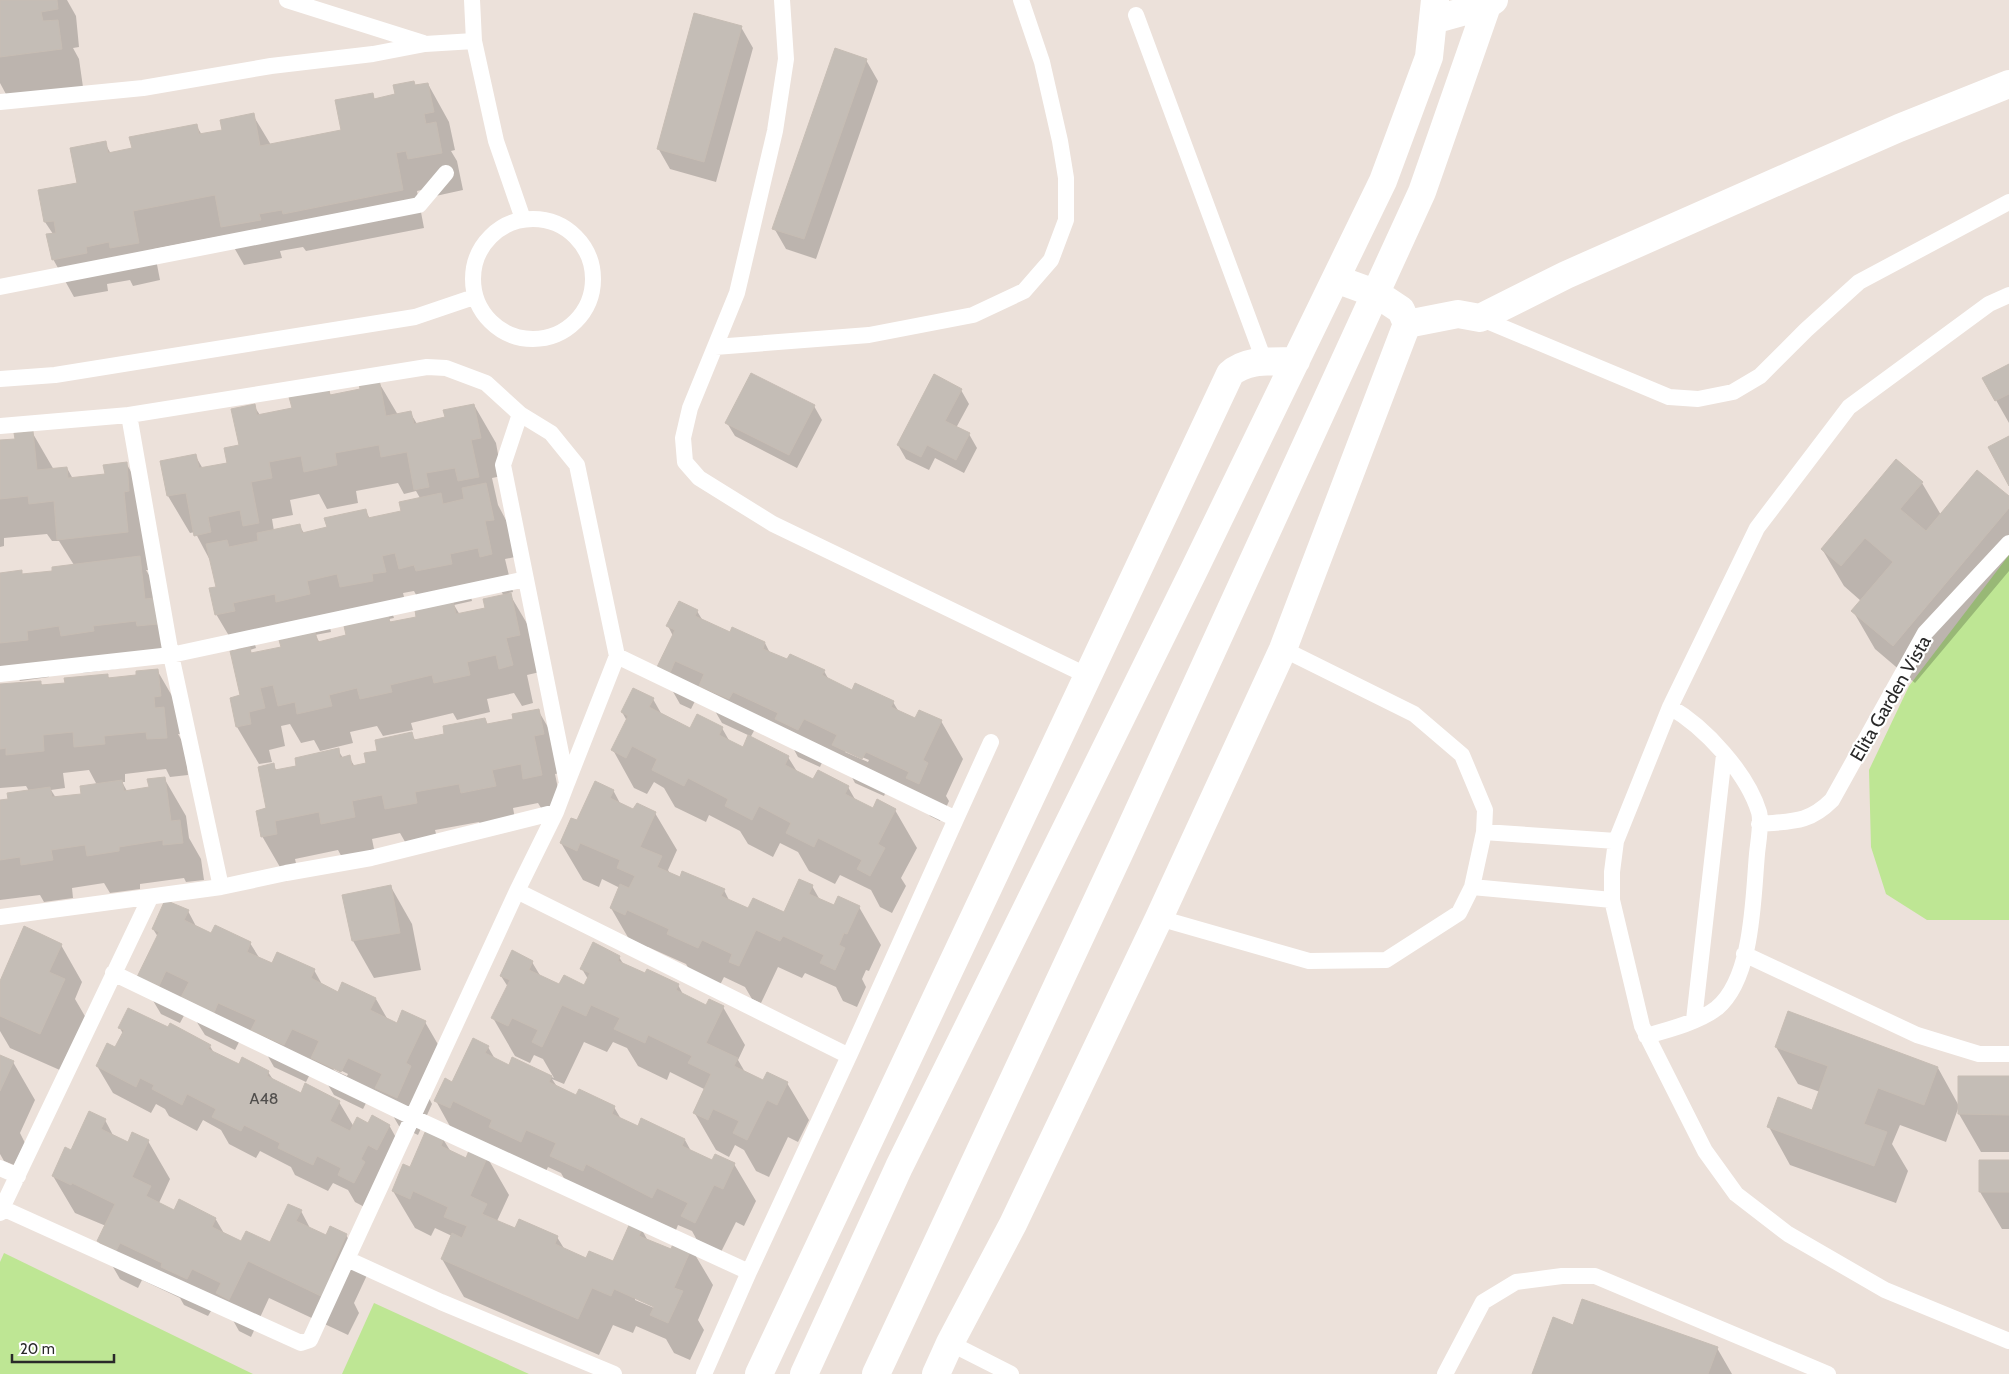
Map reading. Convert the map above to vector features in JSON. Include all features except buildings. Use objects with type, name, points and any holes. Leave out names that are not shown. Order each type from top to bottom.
[{"type":"street","points":[[804,1374],[899,1167],[1383,181],[1428,57],[1434,10],[1490,2],[1422,192],[1377,294],[876,1374]]},
{"type":"street","points":[[1407,324],[1458,314],[1480,318],[1566,275],[1792,175],[1899,128],[2009,84]]},
{"type":"street","points":[[936,1374],[950,1343],[1013,1224],[1159,918],[1283,649],[1407,324],[1402,310],[1377,294],[1336,279]]},
{"type":"street","points":[[760,1374],[1230,374],[1237,367],[1246,364],[1296,361]]},
{"type":"lane","points":[[287,0],[425,44]]},
{"type":"lane","points":[[472,0],[474,41],[496,141],[523,219]]},
{"type":"lane","points":[[782,0],[786,59],[775,131],[737,293],[690,408],[683,438],[685,462],[699,478],[773,524],[1088,676]]},
{"type":"lane","points":[[715,347],[869,335],[973,315],[1024,291],[1051,260],[1066,220],[1066,178],[1060,141],[1042,62],[1021,0]]},
{"type":"lane","points":[[1136,15],[1265,363]]},
{"type":"lane","points":[[0,102],[143,88],[272,66],[373,54],[425,44],[474,41]]},
{"type":"lane","points":[[0,287],[419,205],[446,173]]},
{"type":"lane","points":[[1480,318],[1669,397],[1698,399],[1733,392],[1760,376],[1806,330],[1859,282],[2009,202]]},
{"type":"lane","points":[[523,219],[557,223],[584,245],[595,278],[586,311],[560,334],[525,340],[494,326],[474,297],[472,271],[481,247],[499,228],[523,219]]},
{"type":"lane","points":[[2009,295],[1989,304],[1849,407],[1757,528],[1670,707],[1616,842],[1612,872],[1612,900],[1642,1026],[1705,1151],[1736,1194],[1788,1234],[1885,1290],[2009,1342]]},
{"type":"lane","points":[[0,379],[55,375],[415,317],[474,297]]},
{"type":"lane","points":[[0,426],[129,415],[427,367],[446,368],[486,383],[520,414],[551,433],[577,465],[616,656],[556,812],[517,890],[310,1340],[301,1343],[1,1211],[150,898]]},
{"type":"lane","points":[[520,414],[503,465],[567,783]]},
{"type":"lane","points":[[129,415],[171,655],[221,887]]},
{"type":"lane","name":"Elita Garden Vista","points":[[1759,824],[1808,819],[1822,811],[1832,800],[1925,633],[2009,543]]},
{"type":"lane","points":[[0,674],[171,655],[526,580]]},
{"type":"lane","points":[[1159,918],[1309,961],[1386,960],[1459,913],[1472,887],[1484,832],[1485,810],[1462,755],[1414,714],[1283,649]]},
{"type":"lane","points":[[616,656],[956,819]]},
{"type":"lane","points":[[1646,1036],[1684,1026],[1716,1009],[1734,988],[1750,936],[1760,815],[1748,786],[1724,755],[1713,742],[1682,714],[1670,707]]},
{"type":"lane","points":[[704,1374],[991,742]]},
{"type":"lane","points":[[1694,1020],[1724,755]]},
{"type":"lane","points":[[0,917],[221,887],[371,858],[556,812]]},
{"type":"lane","points":[[1484,832],[1616,842]]},
{"type":"lane","points":[[1472,887],[1612,900]]},
{"type":"lane","points":[[517,890],[849,1056]]},
{"type":"lane","points":[[1744,954],[1917,1036],[1979,1054],[2009,1054]]},
{"type":"lane","points":[[113,973],[412,1116],[749,1272]]},
{"type":"lane","points":[[0,1168],[18,1176]]},
{"type":"lane","points":[[347,1259],[441,1302],[614,1374]]},
{"type":"lane","points":[[1446,1374],[1483,1302],[1516,1282],[1562,1276],[1595,1276],[1828,1374]]},
{"type":"lane","points":[[950,1343],[1011,1374]]},
{"type":"green space","points":[[2009,555],[2009,920],[1927,920],[1886,894],[1871,847],[1869,770],[1909,686]]},
{"type":"green space","points":[[4,1253],[253,1374],[0,1374],[0,1262]]},
{"type":"green space","points":[[374,1303],[529,1374],[342,1374]]}]
